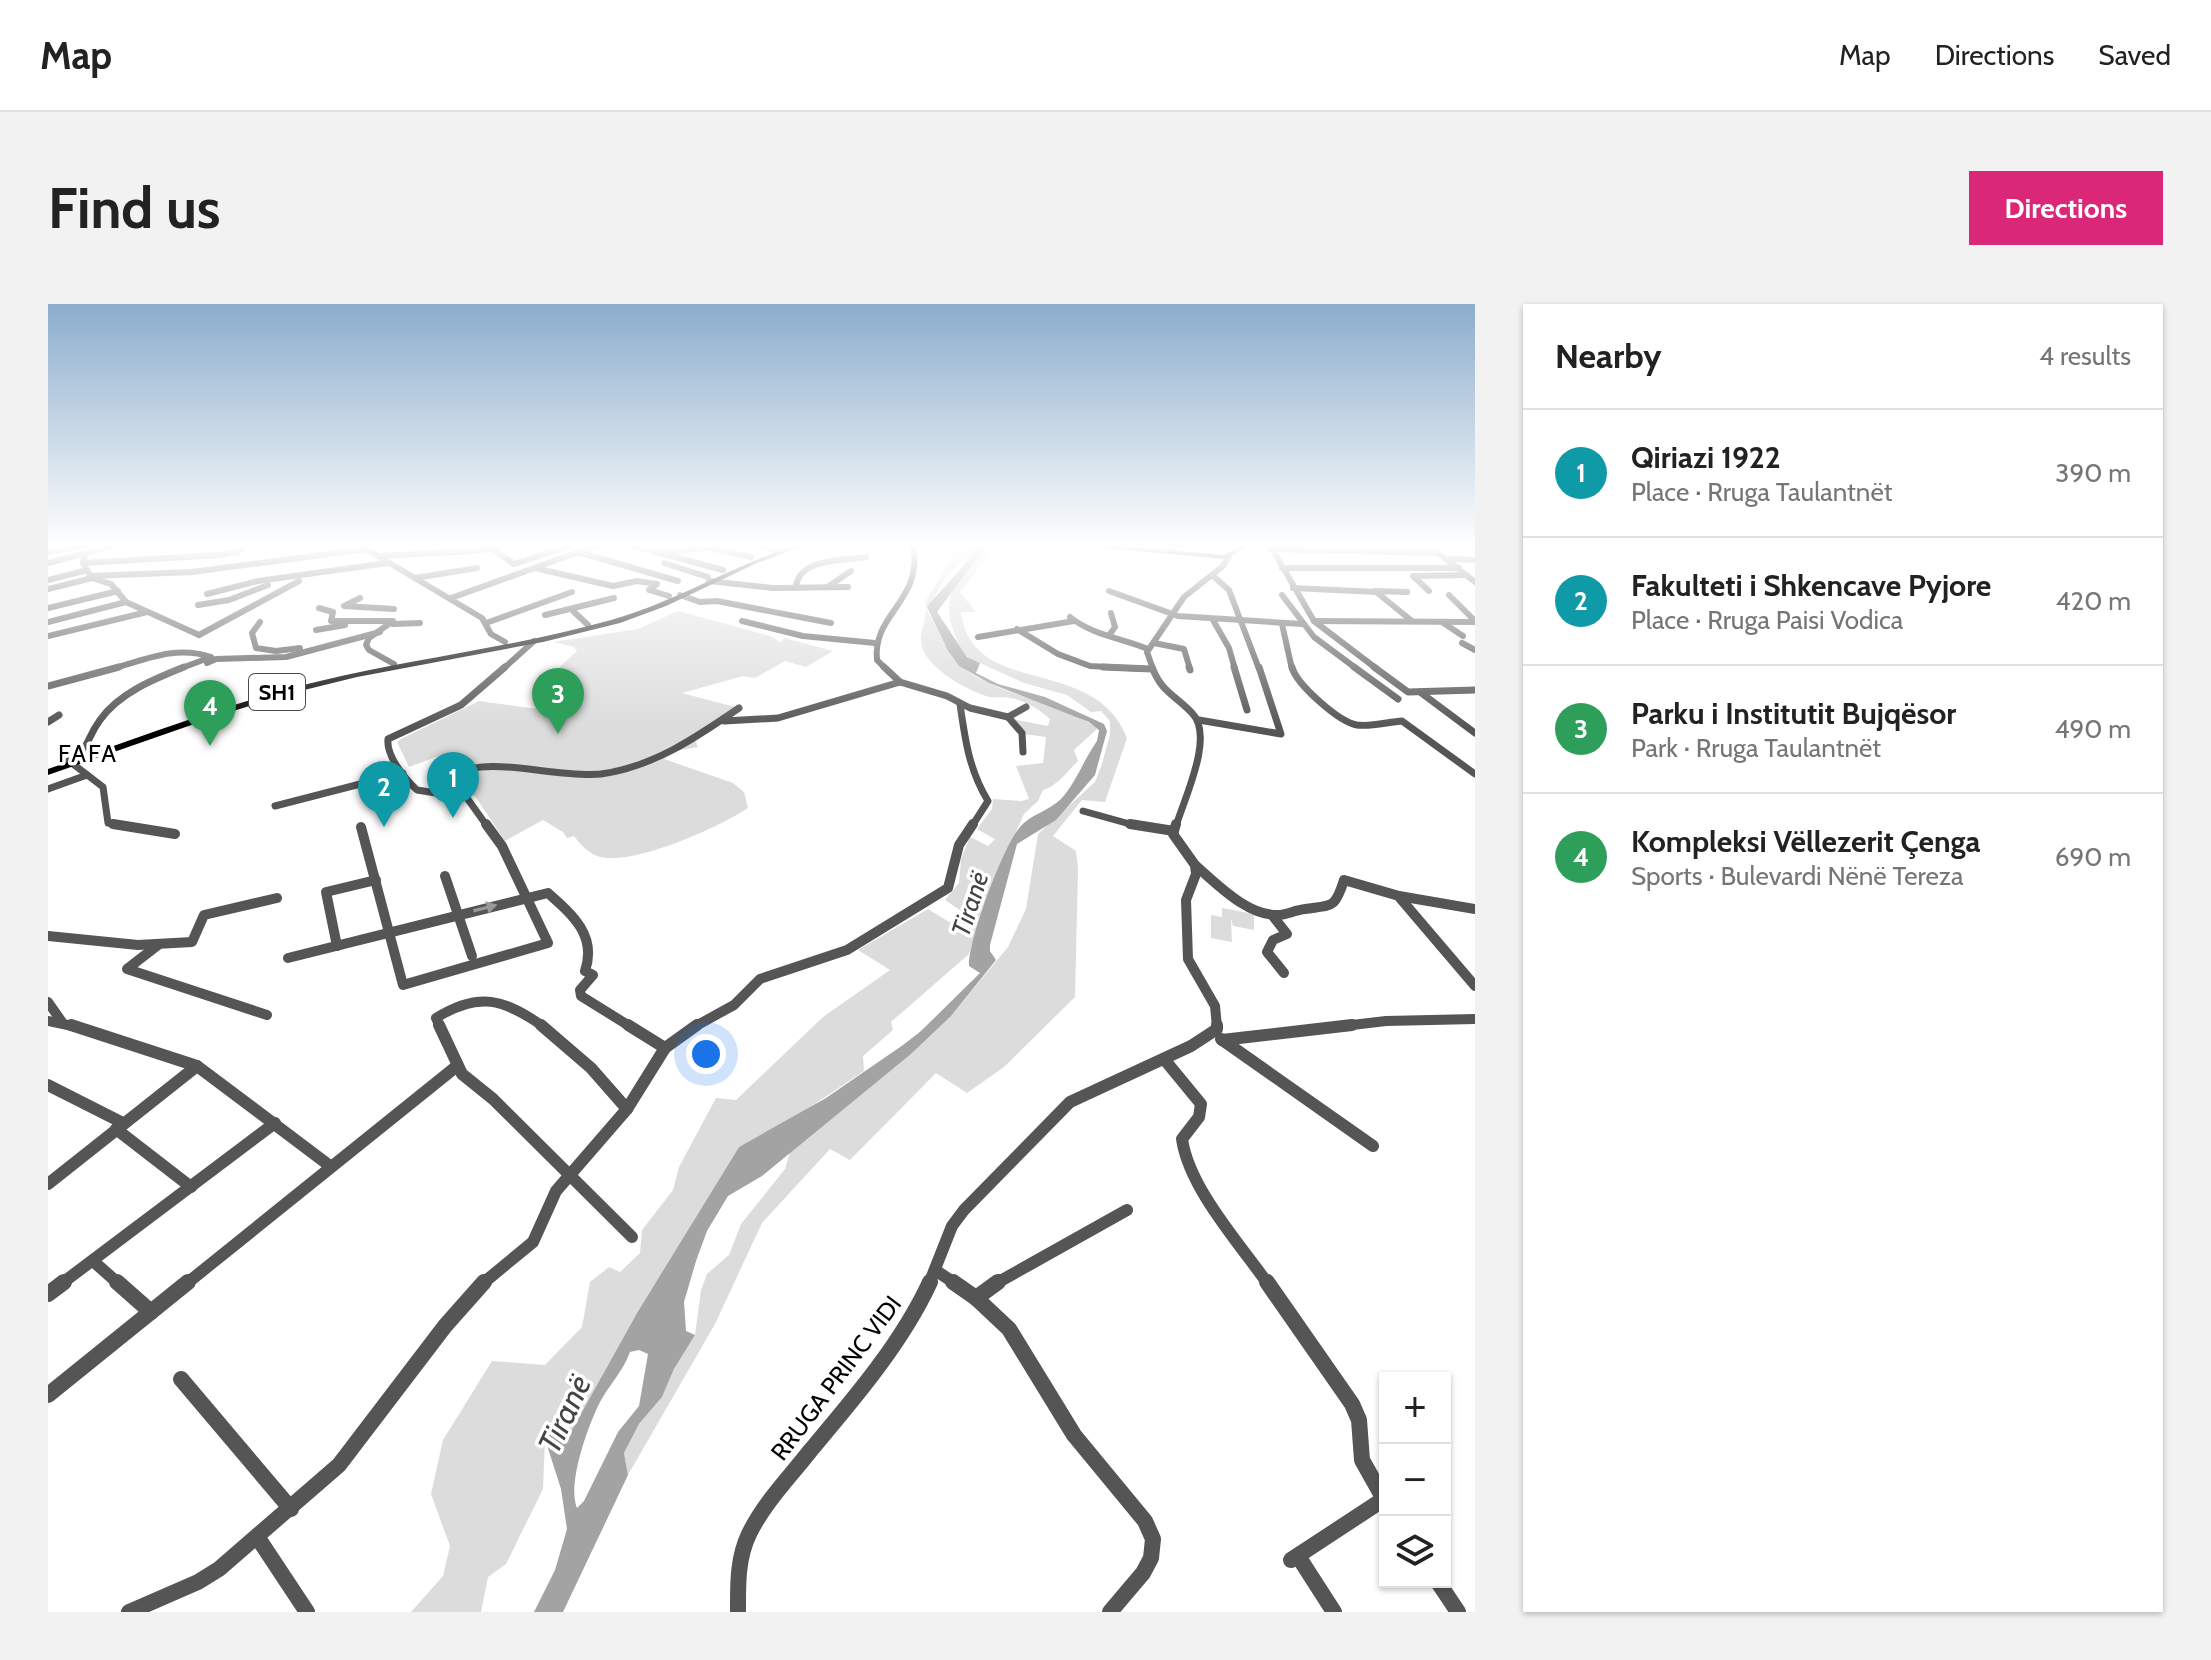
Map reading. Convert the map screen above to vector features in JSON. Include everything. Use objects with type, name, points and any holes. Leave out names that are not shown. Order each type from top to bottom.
[{"type":"main road","name":"SH1","points":[[532,639],[625,615],[646,606]]},
{"type":"main road","name":"SH1","points":[[69,763],[92,749],[263,696],[394,664],[621,620],[651,606]]},
{"type":"main road","name":"SH1","points":[[48,770],[292,691],[508,643]]},
{"type":"street","points":[[48,622],[110,606]]},
{"type":"street","points":[[135,606],[199,635]]},
{"type":"street","points":[[192,648],[199,635],[250,606]]},
{"type":"street","points":[[345,606],[394,609]]},
{"type":"street","points":[[370,620],[383,606]]},
{"type":"street","points":[[462,606],[486,623],[491,634],[508,643]]},
{"type":"street","points":[[486,623],[533,606]]},
{"type":"street","points":[[545,615],[586,606]]},
{"type":"street","points":[[743,606],[831,623]]},
{"type":"street","points":[[897,606],[875,643],[877,660],[900,682],[947,696],[964,707],[1008,717],[1022,733],[1023,752]]},
{"type":"street","points":[[1149,606],[1173,615],[1213,620],[1302,624]]},
{"type":"street","points":[[1178,606],[1147,655],[1160,687],[1199,720],[1281,734],[1235,606]]},
{"type":"street","points":[[1290,606],[1302,624],[1332,652],[1398,699]]},
{"type":"street","points":[[1304,606],[1314,621],[1408,692],[1475,690]]},
{"type":"street","points":[[1394,606],[1412,621]]},
{"type":"street","points":[[1460,606],[1475,622]]},
{"type":"street","points":[[319,608],[333,612],[331,621],[385,619],[393,621],[393,624]]},
{"type":"street","points":[[572,610],[588,625]]},
{"type":"street","points":[[48,636],[149,612]]},
{"type":"street","points":[[1110,634],[1115,627],[1111,613]]},
{"type":"street","points":[[978,637],[1072,618],[1086,630],[1151,646],[1184,649],[1190,670]]},
{"type":"street","points":[[1213,620],[1229,648],[1247,710]]},
{"type":"street","points":[[316,630],[343,626],[353,621]]},
{"type":"street","points":[[742,621],[803,636],[875,643]]},
{"type":"street","points":[[1314,621],[1475,622]]},
{"type":"street","points":[[260,622],[252,633],[256,648],[284,650],[380,632]]},
{"type":"street","points":[[1441,622],[1475,650]]},
{"type":"street","points":[[394,664],[367,648],[369,638],[393,624],[420,623]]},
{"type":"street","points":[[1282,624],[1294,675],[1308,691],[1344,720],[1357,725],[1402,721],[1475,774]]},
{"type":"street","points":[[1017,629],[1058,654],[1090,666],[1152,669]]},
{"type":"street","points":[[532,639],[461,705],[388,739],[387,746],[412,788],[426,793],[443,788],[459,775],[479,767],[579,775],[629,769],[669,753],[739,708]]},
{"type":"street","points":[[92,749],[104,722],[132,694],[182,670],[216,659],[276,659],[299,655],[328,643]]},
{"type":"street","points":[[92,749],[99,721],[123,696],[180,668],[211,657],[192,648]]},
{"type":"street","points":[[48,684],[192,648],[217,655],[216,659]]},
{"type":"street","points":[[718,721],[772,720],[900,682]]},
{"type":"street","points":[[1420,692],[1475,733]]},
{"type":"street","points":[[129,1612],[198,1582],[258,1538],[339,1465],[373,1424],[429,1345],[483,1283],[533,1242],[550,1202],[568,1176],[627,1109],[665,1048],[688,1030],[734,1005],[760,979],[847,950],[936,899],[948,888],[959,845],[988,801],[976,782],[966,751],[962,733],[964,707]]},
{"type":"street","points":[[1008,717],[1026,707]]},
{"type":"street","points":[[48,710],[59,715],[48,722]]},
{"type":"street","points":[[1199,720],[1201,748],[1174,831],[1177,842],[1195,865],[1234,898],[1272,915],[1287,934],[1273,940],[1267,952],[1284,973]]},
{"type":"street","points":[[69,763],[103,787],[108,823],[175,834]]},
{"type":"street","points":[[275,806],[403,773]]},
{"type":"street","points":[[48,789],[87,775]]},
{"type":"street","points":[[361,827],[403,985],[546,946],[548,943],[502,846],[467,798],[443,788]]},
{"type":"street","points":[[1083,811],[1141,827],[1174,831]]},
{"type":"street","points":[[1195,865],[1196,874],[1186,900],[1188,959],[1218,1016],[1218,1036]]},
{"type":"street","points":[[445,876],[472,956]]},
{"type":"street","points":[[337,946],[326,892],[376,880]]},
{"type":"street","points":[[1272,915],[1330,907],[1339,897],[1344,880],[1399,896],[1475,909]]},
{"type":"street","points":[[288,958],[548,893],[582,924],[587,935],[589,960],[585,971],[593,975],[580,990],[581,996],[665,1048]]},
{"type":"street","points":[[1399,896],[1475,986]]},
{"type":"street","points":[[48,936],[158,945],[192,942],[204,915],[277,898]]},
{"type":"street","points":[[158,945],[127,969],[267,1015]]},
{"type":"street","points":[[48,1002],[62,1022]]},
{"type":"street","points":[[627,1109],[566,1043],[526,1014],[500,1005],[473,1002],[436,1018],[457,1066],[469,1082],[493,1099],[632,1237]]},
{"type":"street","points":[[1218,1036],[1386,1021],[1475,1019]]},
{"type":"street","points":[[48,1021],[62,1022],[197,1066],[330,1166]]},
{"type":"street","points":[[1218,1036],[1373,1146]]},
{"type":"street","name":"RRUGA PRINC VIDI","points":[[738,1612],[738,1571],[748,1536],[770,1500],[836,1420],[906,1325],[920,1303],[958,1217],[1059,1111],[1084,1093],[1218,1036]]},
{"type":"street","points":[[1164,1059],[1201,1104],[1199,1117],[1182,1139],[1185,1159],[1207,1197],[1352,1404],[1359,1420],[1362,1460],[1379,1490]]},
{"type":"street","points":[[48,1183],[197,1066]]},
{"type":"street","points":[[48,1395],[457,1066]]},
{"type":"street","points":[[48,1085],[120,1126],[191,1187]]},
{"type":"street","points":[[48,1294],[275,1123]]},
{"type":"street","points":[[976,1298],[1002,1279],[1127,1210]]},
{"type":"street","points":[[93,1261],[151,1312]]},
{"type":"street","points":[[935,1270],[976,1298],[1009,1329],[1074,1435],[1132,1503],[1153,1539],[1154,1549],[1143,1573],[1110,1612]]},
{"type":"street","points":[[181,1379],[291,1509]]},
{"type":"street","points":[[1334,1612],[1295,1558],[1379,1504]]},
{"type":"street","points":[[258,1538],[307,1612]]},
{"type":"street","points":[[1442,1588],[1458,1612]]},
{"type":"shaded area","points":[[941,606],[937,612],[967,657],[980,663],[976,673],[998,684],[1045,697],[1104,724],[1107,731],[1095,775],[1056,820],[1017,844],[990,945],[996,960],[951,1016],[911,1054],[762,1176],[728,1196],[707,1231],[684,1302],[686,1331],[695,1335],[674,1369],[662,1397],[639,1424],[624,1453],[628,1475],[563,1612],[534,1612],[555,1570],[567,1529],[561,1489],[545,1439],[553,1421],[562,1439],[568,1437],[637,1313],[739,1147],[826,1098],[903,1045],[980,973],[969,966],[974,936],[996,873],[1013,837],[1024,823],[1066,793],[1097,741],[1099,730],[1089,722],[989,683],[959,666],[948,651],[927,607]],"holes":[[[639,1350],[648,1354],[639,1406],[618,1432],[584,1501],[577,1508],[576,1472],[598,1406],[630,1352]]]},
{"type":"shaded area","points":[[971,606],[976,612],[961,612],[970,639],[987,657],[1089,695],[1111,712],[1127,738],[1105,802],[1082,800],[1053,836],[1076,851],[1075,997],[1004,1067],[967,1093],[936,1073],[850,1160],[830,1149],[762,1223],[715,1324],[628,1475],[624,1453],[639,1424],[662,1397],[674,1369],[695,1335],[701,1290],[707,1274],[729,1255],[741,1224],[785,1169],[790,1152],[911,1054],[951,1016],[1008,947],[1026,909],[1038,834],[1095,782],[1102,764],[1110,721],[1101,711],[1091,712],[1067,695],[1024,683],[973,660],[964,653],[958,642],[949,607]]},
{"type":"shaded area","points":[[926,610],[952,657],[971,674],[1098,728],[1074,750],[1078,761],[1057,782],[1043,790],[1038,801],[1024,814],[992,884],[969,954],[891,1022],[893,1030],[863,1056],[864,1071],[792,1119],[739,1147],[637,1313],[568,1437],[562,1439],[552,1422],[545,1439],[543,1489],[506,1564],[488,1577],[481,1612],[411,1612],[443,1576],[450,1546],[431,1494],[443,1440],[492,1361],[545,1365],[582,1327],[590,1282],[609,1267],[620,1272],[640,1253],[642,1230],[673,1190],[679,1167],[716,1098],[736,1100],[823,1017],[890,970],[858,950],[928,909],[949,922],[964,913],[945,900],[959,883],[961,859],[970,837],[988,846],[995,839],[977,829],[992,809],[993,799],[1029,799],[1016,766],[1043,763],[1046,737],[1024,734],[1012,719],[1048,726],[1050,719],[1022,701],[978,693],[958,683],[932,663],[922,647]]},
{"type":"shaded area","points":[[678,611],[770,636],[780,642],[784,638],[833,651],[806,667],[785,661],[755,678],[743,676],[682,693],[739,708],[695,740],[698,747],[680,750],[664,759],[733,783],[744,792],[748,808],[735,816],[696,835],[651,851],[612,858],[597,856],[584,848],[574,836],[567,838],[543,820],[505,841],[475,796],[452,789],[453,781],[471,772],[449,752],[409,767],[397,742],[479,701],[545,710],[560,693],[536,689],[577,651],[574,647],[553,642],[638,629]]},
{"type":"shaded area","points":[[1222,908],[1254,914],[1254,930],[1233,926],[1231,918],[1232,942],[1211,938],[1211,915],[1222,917]]},
{"type":"place","name":"Parku i Institutit Bujqësor","points":[[558,734]]},
{"type":"place","name":"Kompleksi Vëllezerit Çenga","points":[[210,746]]},
{"type":"place","name":"Qiriazi 1922","points":[[453,818]]},
{"type":"place","name":"Fakulteti i Shkencave Pyjore","points":[[384,827]]},
{"type":"district","name":"FAFA","points":[[88,753]]},
{"type":"water label","name":"Tiranë","points":[[970,904]]},
{"type":"water label","name":"Tiranë","points":[[564,1414]]}]
